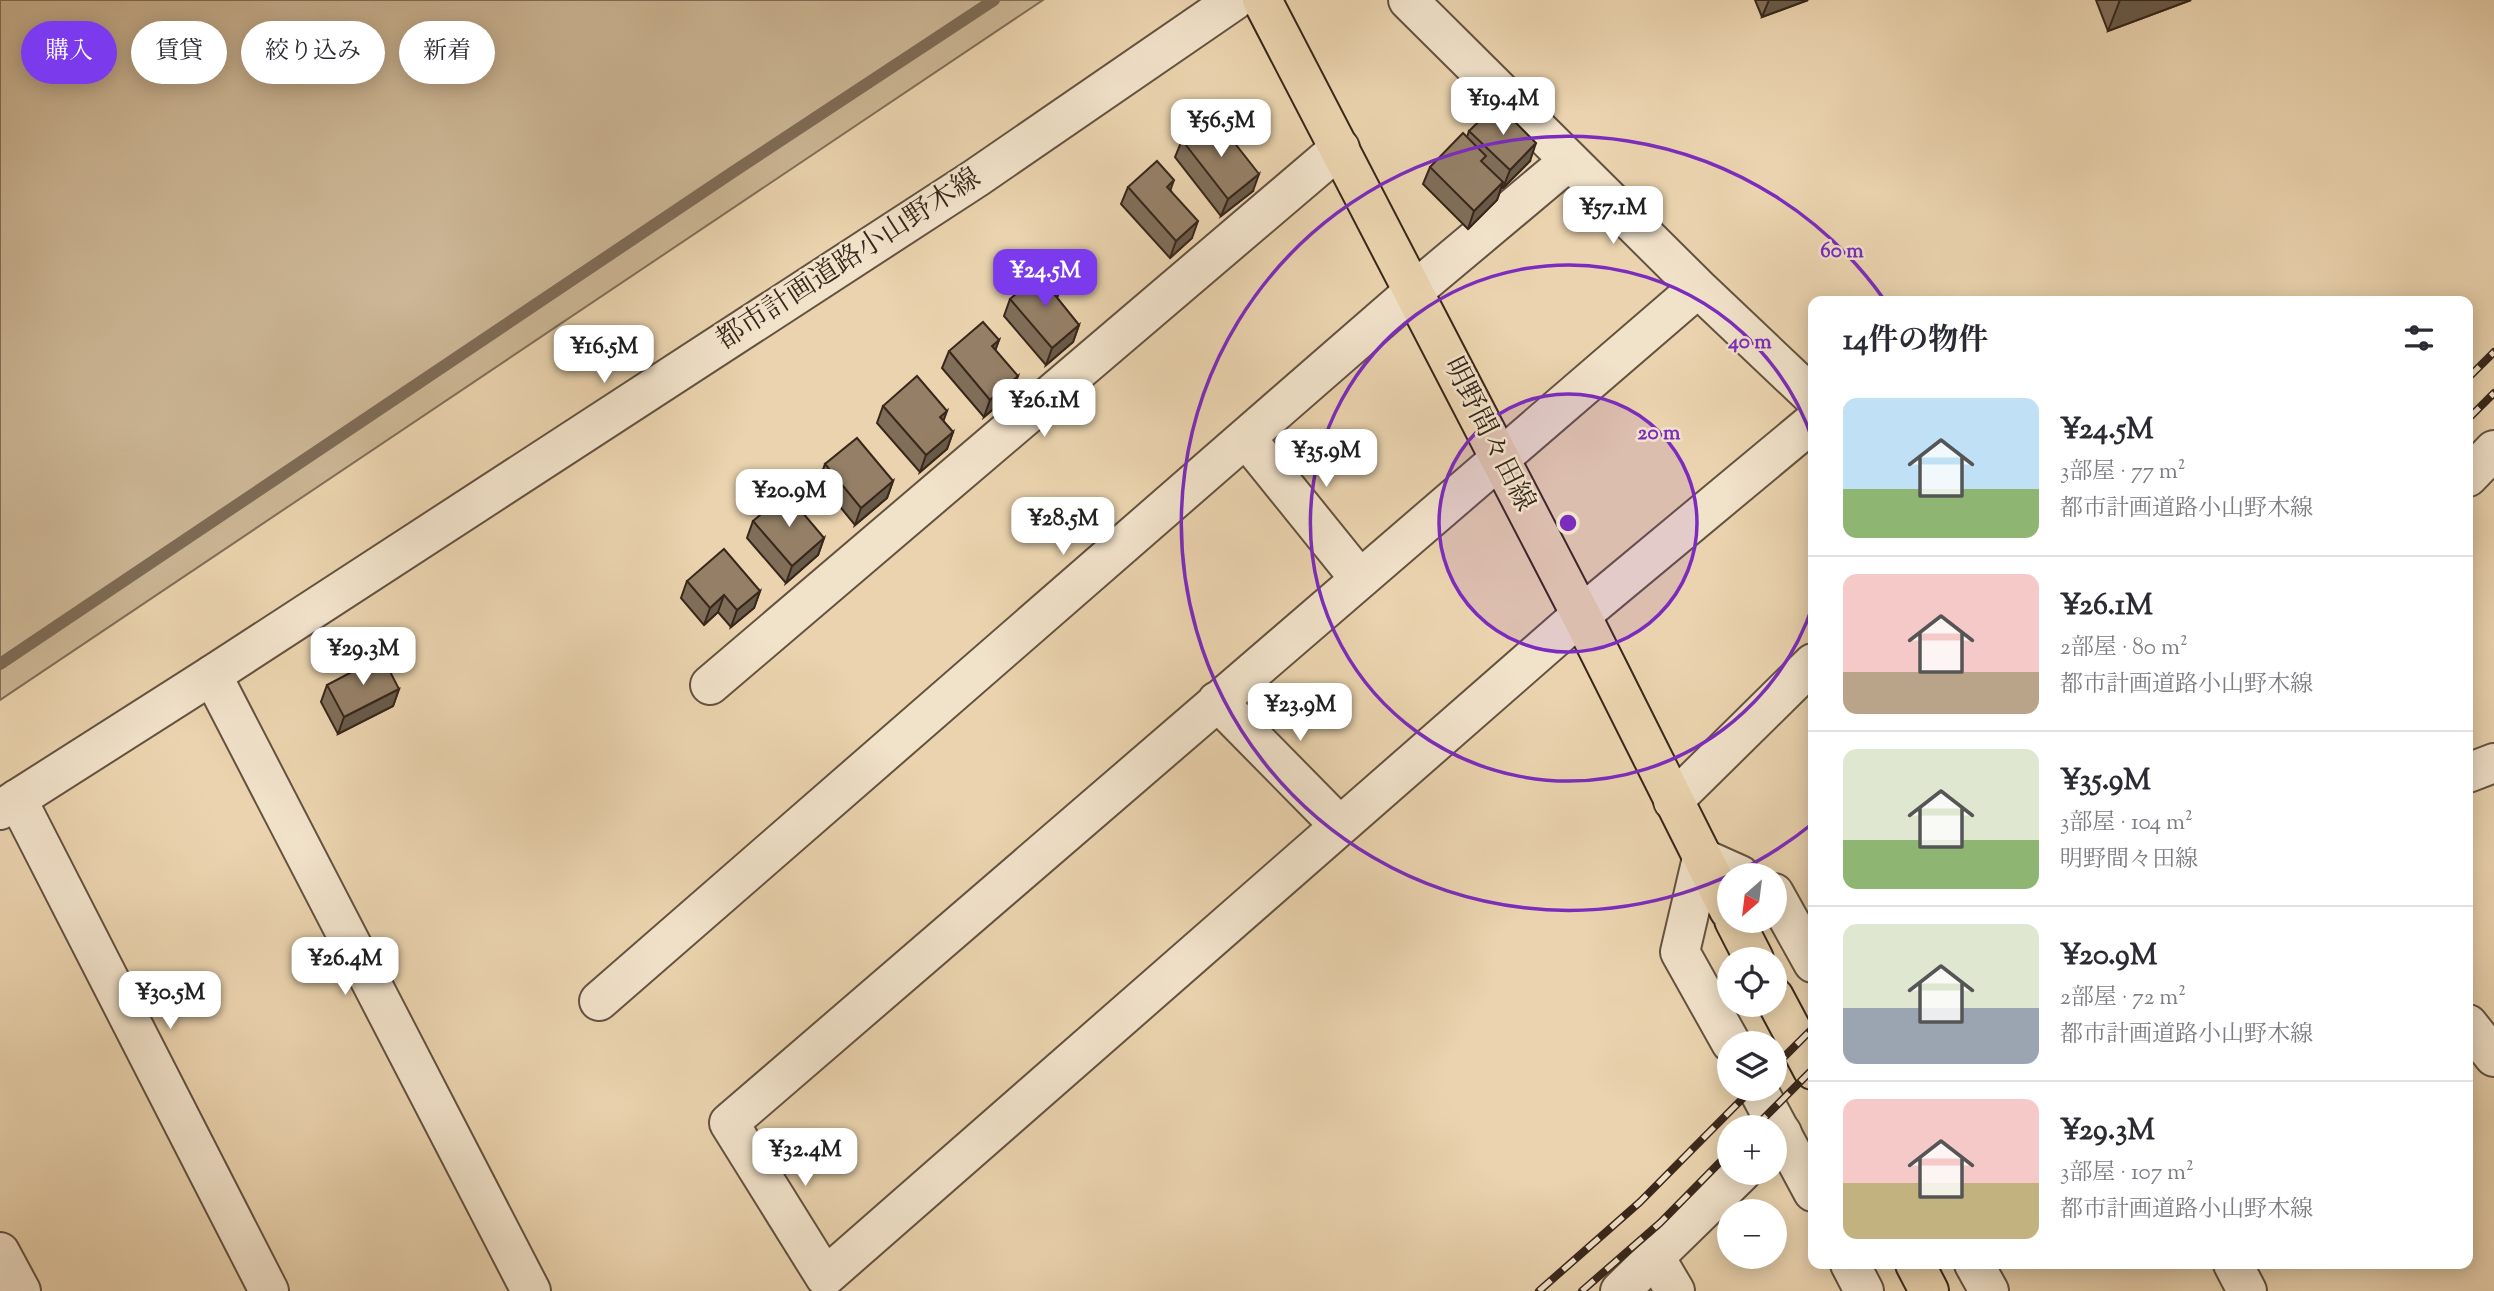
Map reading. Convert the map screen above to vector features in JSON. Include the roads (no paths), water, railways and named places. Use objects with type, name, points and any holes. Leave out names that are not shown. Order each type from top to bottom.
[{"type":"main road","name":"明野間々田線","points":[[1262,0],[1581,615],[1717,887]]},
{"type":"main road","points":[[1785,1017],[1808,1061]]},
{"type":"main road","points":[[1917,1269],[1929,1291]]},
{"type":"street","name":"都市計画道路小山野木線","points":[[9,804],[212,676],[976,178],[1235,0]]},
{"type":"street","points":[[1408,0],[1698,288],[1808,392]]},
{"type":"street","points":[[710,685],[1340,148]]},
{"type":"street","points":[[599,1001],[1414,291],[1569,161]]},
{"type":"street","points":[[1698,288],[729,1123],[825,1276],[1581,615],[1808,426]]},
{"type":"street","points":[[1246,438],[1359,578]]},
{"type":"street","points":[[2473,472],[2494,450]]},
{"type":"street","points":[[1673,801],[1808,668]]},
{"type":"street","points":[[212,676],[531,1291]]},
{"type":"street","points":[[1217,701],[1340,826]]},
{"type":"street","points":[[2473,771],[2494,763]]},
{"type":"street","points":[[9,804],[269,1291]]},
{"type":"street","points":[[1717,865],[1702,858],[1680,952],[1724,1031]]},
{"type":"street","points":[[1787,916],[1808,954]]},
{"type":"street","points":[[2473,1031],[2494,1058]]},
{"type":"street","points":[[1787,1150],[1808,1184]]},
{"type":"street","points":[[1620,1291],[1729,1185]]},
{"type":"street","points":[[0,1252],[21,1291]]},
{"type":"street","points":[[1655,1257],[1675,1291]]},
{"type":"street","points":[[1853,1269],[1864,1291]]},
{"type":"street","points":[[1977,1269],[1989,1291]]},
{"type":"street","points":[[2236,1269],[2247,1291]]},
{"type":"waterway","points":[[0,664],[994,0]]},
{"type":"railway","points":[[2473,373],[2494,352]]},
{"type":"railway","points":[[2473,414],[2494,393]]},
{"type":"railway","points":[[1787,1054],[1808,1033]]},
{"type":"railway","points":[[1767,1115],[1808,1074]]},
{"type":"railway","points":[[1539,1291],[1640,1202],[1740,1101]]},
{"type":"railway","points":[[1582,1291],[1660,1223],[1717,1165]]}]
